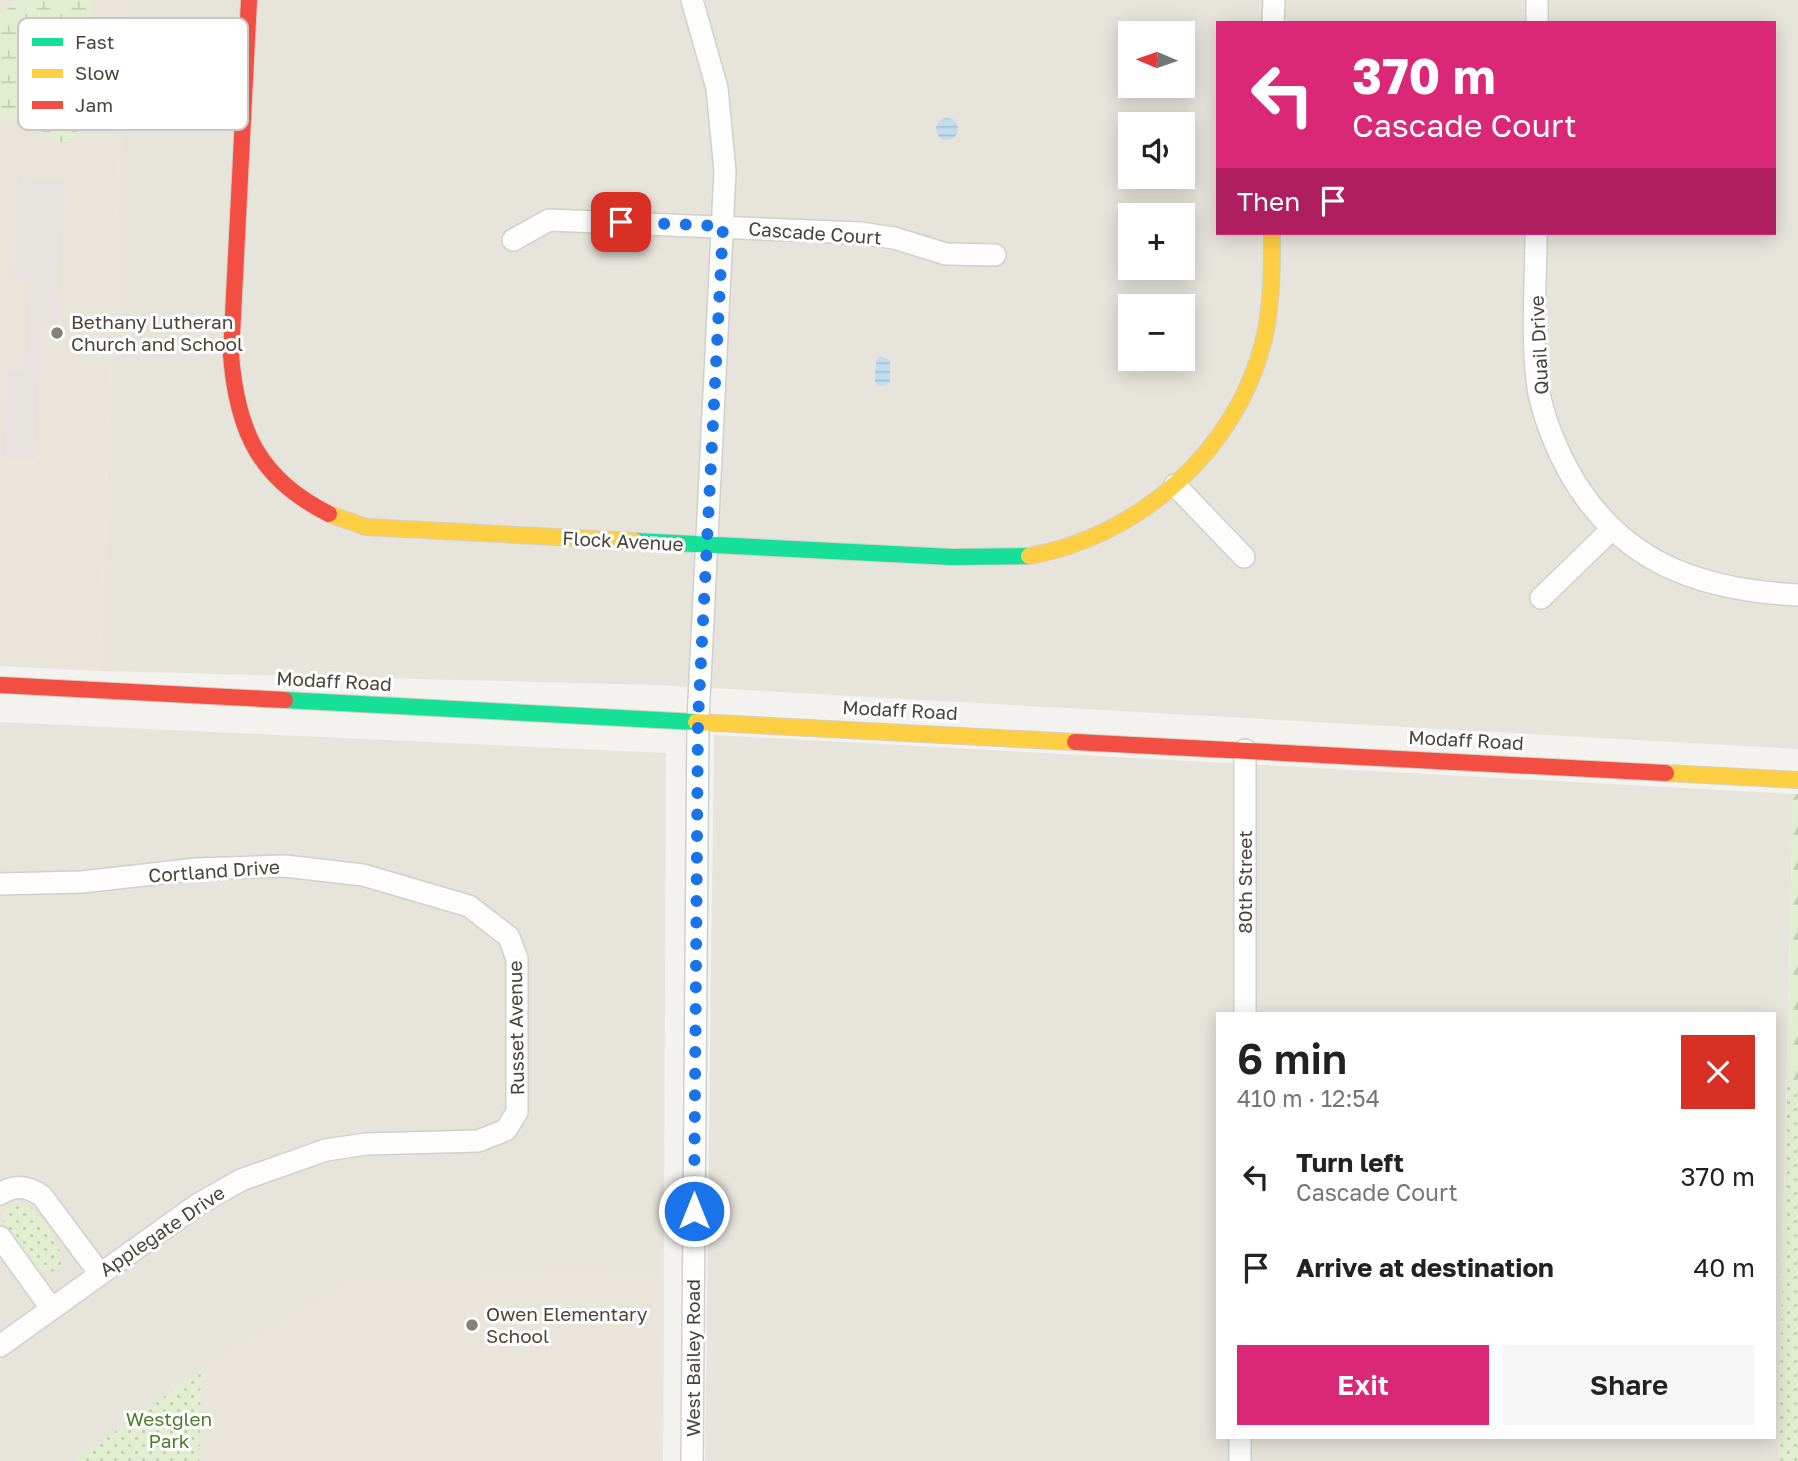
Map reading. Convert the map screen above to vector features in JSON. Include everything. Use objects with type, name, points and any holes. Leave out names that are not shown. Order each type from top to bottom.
[{"type":"street","name":"Flock Avenue","points":[[248,22],[249,0]]},
{"type":"street","name":"West Bailey Road","points":[[692,0],[707,45],[721,114],[725,171],[698,720],[692,1461]]},
{"type":"street","points":[[1273,0],[1273,21]]},
{"type":"street","points":[[1537,0],[1537,21]]},
{"type":"street","name":"Flock Avenue","points":[[243,130],[232,379],[241,421],[252,446],[268,470],[312,508],[366,527],[952,557],[1000,558],[1041,554],[1082,542],[1128,520],[1175,485],[1208,452],[1245,393],[1260,353],[1269,311],[1272,235]]},
{"type":"street","name":"Cascade Court","points":[[513,240],[549,220],[860,233],[894,238],[946,254],[995,255]]},
{"type":"street","name":"Quail Drive","points":[[1536,235],[1535,355],[1546,420],[1579,491],[1611,530],[1634,549],[1681,573],[1714,585],[1798,595]]},
{"type":"street","points":[[1175,485],[1244,557]]},
{"type":"street","points":[[1541,598],[1611,530]]},
{"type":"street","name":"Modaff Road","points":[[0,685],[1798,780]]},
{"type":"street","name":"80th Street","points":[[1245,750],[1245,1012]]},
{"type":"street","name":"Cortland Drive","points":[[0,884],[82,882],[232,866],[320,869],[363,875],[469,906],[500,928]]},
{"type":"street","name":"Russet Avenue","points":[[500,928],[513,947],[519,970],[517,1112],[506,1130]]},
{"type":"street","name":"Applegate Drive","points":[[0,1346],[197,1205],[261,1171],[326,1150],[366,1144],[478,1141],[506,1130]]},
{"type":"street","points":[[0,1194],[21,1187],[32,1189],[42,1196],[100,1274]]},
{"type":"street","points":[[0,1237],[51,1308]]},
{"type":"street","points":[[1240,1439],[1240,1461]]},
{"type":"shaded area","name":"Bethany Lutheran Church and School","points":[[0,0],[126,0],[125,18],[18,18],[18,130],[121,130],[100,671],[0,666]]},
{"type":"shaded area","points":[[126,0],[1798,0],[1798,749],[655,685],[100,671],[121,130],[248,130],[248,18],[125,18]]},
{"type":"shaded area","points":[[17,176],[66,179],[59,327],[42,327],[36,459],[2,458],[6,369],[24,369],[28,280],[12,279]]},
{"type":"shaded area","points":[[0,722],[666,753],[663,1461],[0,1461]]},
{"type":"shaded area","points":[[714,735],[1793,794],[1778,1461],[705,1461]]},
{"type":"shaded area","name":"Owen Elementary School","points":[[579,1276],[664,1279],[663,1461],[199,1461],[201,1370],[357,1281]]},
{"type":"green space","points":[[21,0],[89,0],[90,18],[18,18],[18,120],[0,118],[0,14]]},
{"type":"green space","points":[[40,130],[80,130],[66,143]]},
{"type":"green space","points":[[1793,794],[1798,794],[1798,1085],[1787,1087]]},
{"type":"green space","points":[[1794,794],[1798,795],[1798,1461],[1778,1461]]},
{"type":"green space","points":[[15,1201],[39,1216],[54,1237],[62,1257],[62,1265],[53,1271],[43,1271],[33,1265],[15,1244],[4,1221],[3,1212]]},
{"type":"green space","name":"Westglen Park","points":[[201,1370],[199,1461],[74,1461]]},
{"type":"water","points":[[947,118],[955,121],[958,129],[955,137],[947,140],[939,137],[936,129],[939,121]]},
{"type":"water","points":[[880,356],[890,360],[890,382],[885,386],[879,386],[875,382],[876,360]]},
{"type":"traffic: fast","points":[[635,541],[952,557],[1029,556]]},
{"type":"traffic: fast","points":[[285,700],[696,722]]},
{"type":"traffic: slow","points":[[1029,556],[1070,546],[1108,530],[1145,508],[1178,482],[1207,451],[1232,417],[1251,379],[1264,339],[1270,300],[1272,235]]},
{"type":"traffic: slow","points":[[329,514],[366,527],[635,541]]},
{"type":"traffic: slow","points":[[696,722],[1075,742]]},
{"type":"traffic: slow","points":[[1666,773],[1798,780]]},
{"type":"traffic: jam","points":[[248,20],[249,0]]},
{"type":"traffic: jam","points":[[242,130],[231,355],[239,407],[256,450],[269,468],[285,485],[329,514]]},
{"type":"traffic: jam","points":[[0,685],[285,700]]},
{"type":"traffic: jam","points":[[1075,742],[1666,773]]},
{"type":"place","name":"Bethany Lutheran Church and School","points":[[57,333]]},
{"type":"place","name":"Owen Elementary School","points":[[472,1325]]},
{"type":"route","points":[[621,222],[723,226],[698,720],[694,1211]]}]
